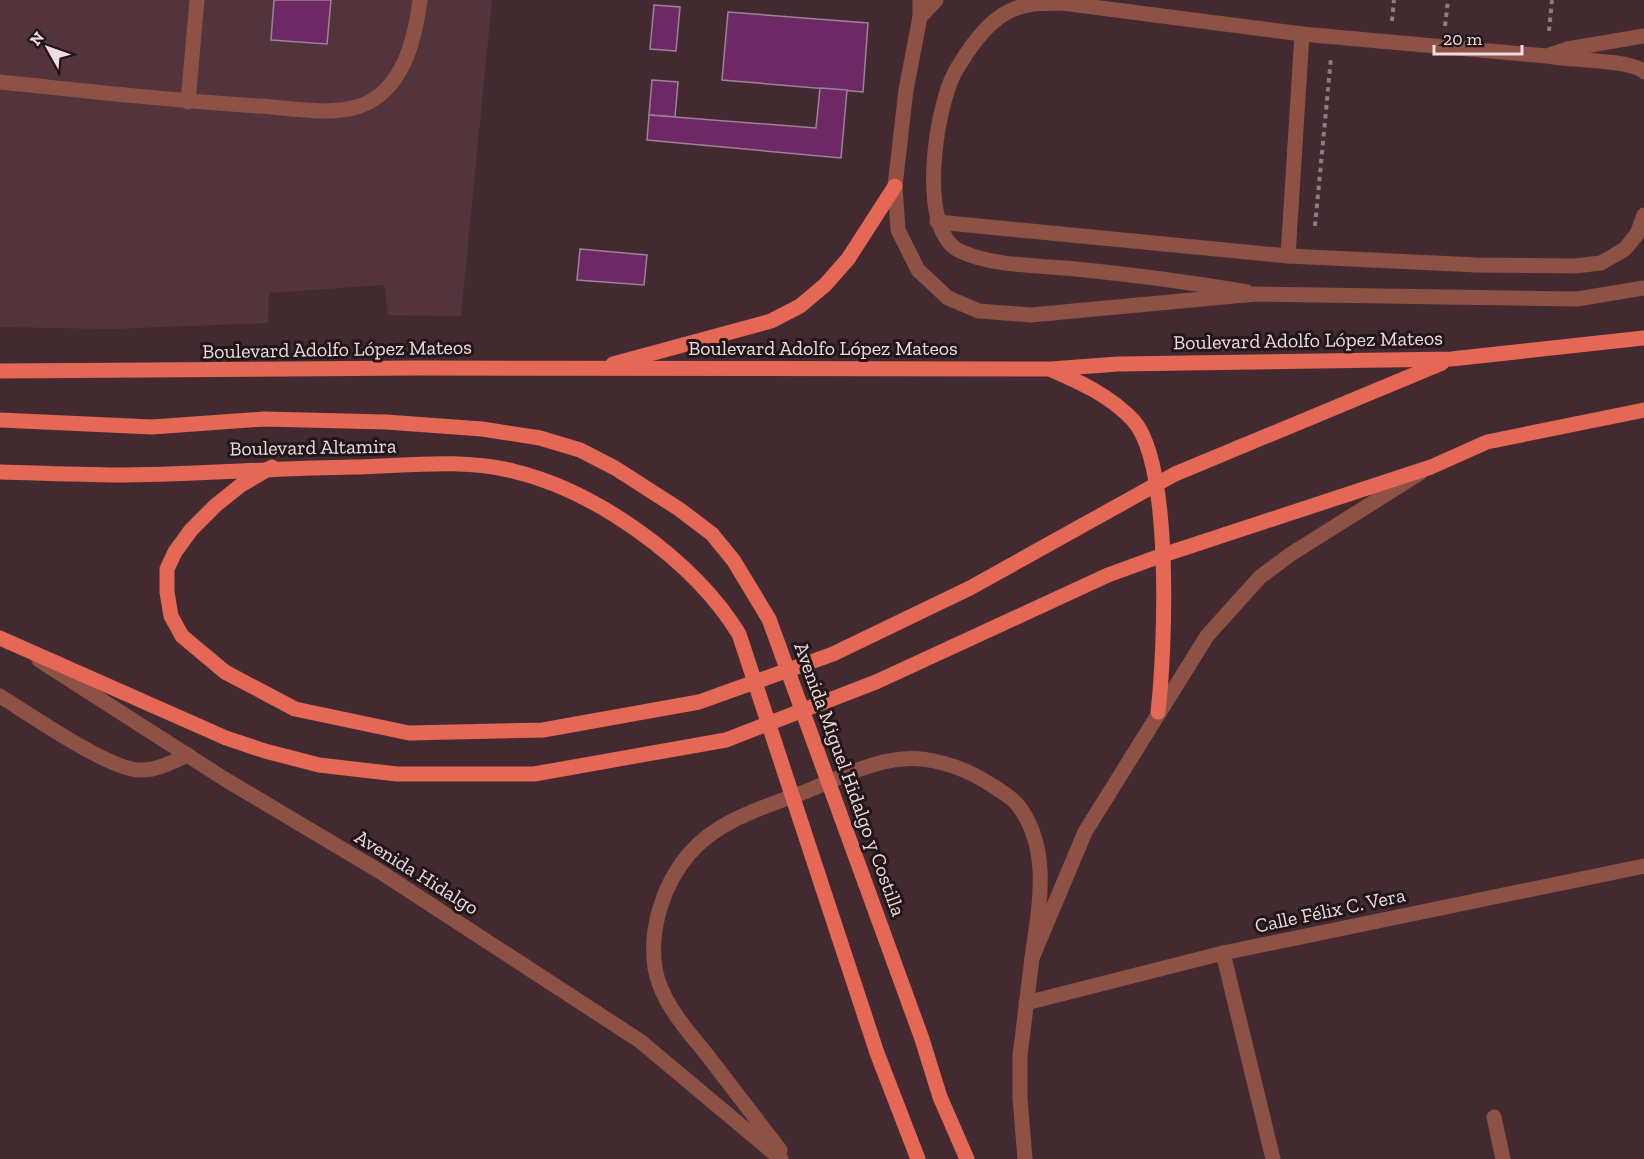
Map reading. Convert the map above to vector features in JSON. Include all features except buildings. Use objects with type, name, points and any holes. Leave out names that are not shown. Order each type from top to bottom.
[{"type":"main road","points":[[591,370],[771,321],[800,306],[825,285],[848,259],[896,186]]},
{"type":"main road","name":"Boulevard Adolfo López Mateos","points":[[0,371],[418,368],[1051,369],[1175,362],[1451,359],[1644,338]]},
{"type":"main road","points":[[273,467],[241,485],[216,505],[190,530],[175,552],[167,569],[167,592],[171,616],[182,636],[201,654],[252,688],[295,709],[409,733],[543,730],[699,702],[833,654],[970,588],[1175,474],[1451,359]]},
{"type":"main road","points":[[1051,369],[1099,391],[1134,421],[1143,437],[1155,487],[1162,555],[1164,663],[1158,712]]},
{"type":"main road","points":[[7,641],[226,738],[319,765],[398,774],[534,774],[726,740],[876,682],[1108,575],[1162,555],[1431,467],[1487,442],[1644,410]]},
{"type":"main road","name":"Boulevard Altamira","points":[[0,420],[152,427],[264,420],[386,422],[482,429],[540,438],[580,450],[615,468]]},
{"type":"main road","name":"Boulevard Altamira","points":[[0,472],[128,475],[273,467],[465,465],[510,470],[543,479],[571,492],[615,517],[687,569],[722,607],[739,634],[877,1053],[918,1159]]},
{"type":"main road","name":"Avenida Miguel Hidalgo y Costilla","points":[[615,468],[679,509],[712,534],[734,561],[769,619],[918,1028],[940,1096],[967,1159]]},
{"type":"street","points":[[188,102],[197,0]]},
{"type":"street","points":[[0,82],[188,102],[332,111],[361,105],[384,90],[409,55],[417,28],[420,0]]},
{"type":"street","points":[[920,0],[920,17],[906,90],[896,186],[898,230],[918,270],[948,298],[979,311],[1031,315],[1256,294],[1577,299],[1644,288]]},
{"type":"street","points":[[920,17],[936,0]]},
{"type":"street","points":[[1256,294],[1196,283],[996,261],[949,244],[937,222],[933,199],[934,172],[944,105],[954,74],[979,38],[1000,16],[1027,4],[1062,3],[1302,34],[1630,65],[1644,72]]},
{"type":"street","points":[[1287,256],[1302,34]]},
{"type":"street","points":[[1546,56],[1567,49],[1644,36]]},
{"type":"street","points":[[937,222],[1287,256],[1477,265],[1575,266],[1601,263],[1625,249],[1637,234],[1644,215]]},
{"type":"street","points":[[1032,958],[1085,832],[1206,636],[1260,577],[1292,554],[1431,467]]},
{"type":"street","name":"Avenida Hidalgo","points":[[7,641],[379,871],[640,1041],[781,1159]]},
{"type":"street","points":[[0,696],[81,745],[125,768],[140,770],[162,767],[188,755]]},
{"type":"street","points":[[787,1159],[668,1003],[655,971],[652,941],[661,907],[672,879],[688,855],[710,833],[734,819],[866,768],[902,759],[947,764],[972,774],[1016,804],[1032,832],[1039,851],[1041,896],[1020,1056],[1020,1098],[1025,1159]]},
{"type":"street","name":"Calle Félix C. Vera","points":[[1026,1003],[1223,953],[1644,866]]},
{"type":"street","points":[[1223,953],[1273,1159]]},
{"type":"street","points":[[1494,1117],[1503,1159]]},
{"type":"path","points":[[1546,56],[1552,0]]},
{"type":"path","points":[[1312,257],[1333,37]]},
{"type":"shaded area","points":[[0,0],[492,0],[461,316],[388,315],[384,285],[269,293],[268,323],[111,329],[0,327]]}]
